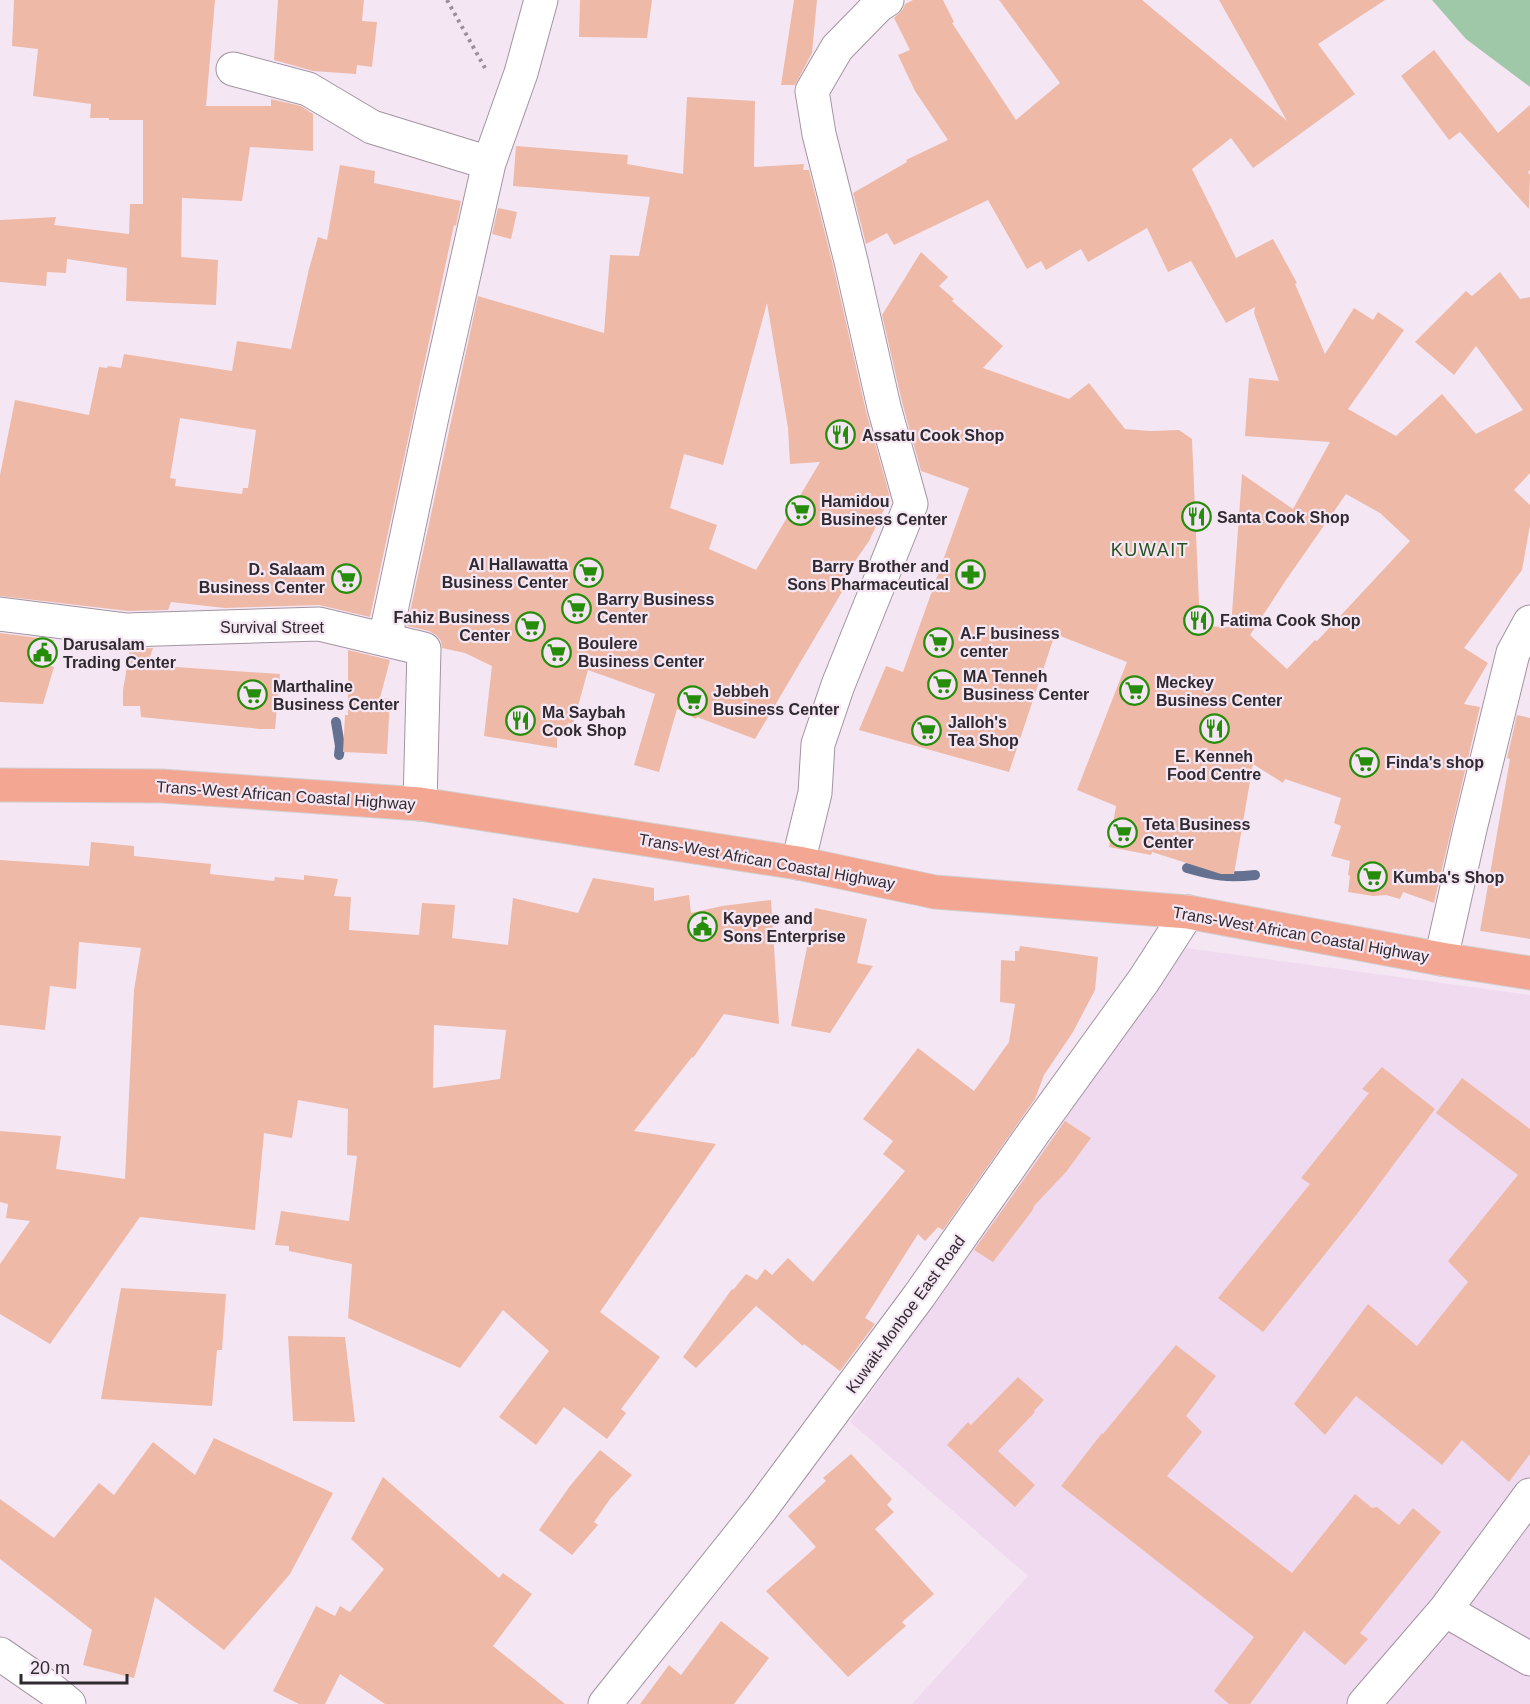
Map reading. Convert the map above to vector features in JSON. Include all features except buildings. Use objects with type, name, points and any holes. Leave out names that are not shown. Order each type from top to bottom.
[{"type":"highway","name":"Trans-West African Coastal Highway","points":[[0,785],[162,786],[420,804],[798,863],[935,892],[1188,912],[1530,973]]},
{"type":"street","points":[[385,639],[489,163],[521,73],[541,0]]},
{"type":"street","points":[[798,863],[815,793],[818,744],[837,685],[911,504],[884,407],[819,134],[812,91],[837,48],[878,6],[887,0]]},
{"type":"street","points":[[233,69],[308,89],[372,127],[489,163]]},
{"type":"street","name":"Survival Street","points":[[0,614],[127,630],[319,624],[424,649],[420,804]]},
{"type":"street","points":[[1442,958],[1470,829],[1513,653],[1530,622]]},
{"type":"street","name":"Kuwait-Monboe East Road","points":[[605,1704],[761,1509],[919,1296],[1144,980],[1188,912]]},
{"type":"street","points":[[1364,1704],[1445,1610],[1530,1495]]},
{"type":"street","points":[[1445,1610],[1530,1659]]},
{"type":"street","points":[[0,1654],[69,1704]]},
{"type":"path","points":[[447,0],[508,108]]},
{"type":"shaded area","points":[[1186,948],[1530,995],[1530,1704],[912,1704],[1028,1576],[850,1422]]},
{"type":"green space","points":[[1432,0],[1530,0],[1530,87],[1466,39]]},
{"type":"waterway","points":[[336,722],[340,746],[339,755]]},
{"type":"waterway","points":[[1187,868],[1221,876],[1255,875]]},
{"type":"place","name":"Assatu Cook Shop","points":[[841,435]]},
{"type":"place","name":"Hamidou Business Center","points":[[800,510]]},
{"type":"place","name":"Santa Cook Shop","points":[[1196,517]]},
{"type":"place","name":"Al Hallawatta Business Center","points":[[589,573]]},
{"type":"place","name":"Barry Brother and Sons Pharmaceutical","points":[[970,575]]},
{"type":"place","name":"D. Salaam Business Center","points":[[346,578]]},
{"type":"place","name":"Barry Business Center","points":[[576,608]]},
{"type":"place","name":"Fatima Cook Shop","points":[[1199,620]]},
{"type":"place","name":"Fahiz Business Center","points":[[531,626]]},
{"type":"place","name":"A.F business center","points":[[939,642]]},
{"type":"place","name":"Boulere Business Center","points":[[557,652]]},
{"type":"place","name":"Darusalam Trading Center","points":[[42,653]]},
{"type":"place","name":"MA Tenneh Business Center","points":[[942,685]]},
{"type":"place","name":"Meckey Business Center","points":[[1135,691]]},
{"type":"place","name":"Marthaline Business Center","points":[[252,695]]},
{"type":"place","name":"Jebbeh Business Center","points":[[692,700]]},
{"type":"place","name":"Ma Saybah Cook Shop","points":[[521,721]]},
{"type":"place","name":"E. Kenneh Food Centre","points":[[1214,728]]},
{"type":"place","name":"Jalloh's Tea Shop","points":[[927,731]]},
{"type":"place","name":"Finda's shop","points":[[1365,762]]},
{"type":"place","name":"Teta Business Center","points":[[1122,833]]},
{"type":"place","name":"Kumba's Shop","points":[[1372,877]]},
{"type":"place","name":"Kaypee and Sons Enterprise","points":[[702,927]]},
{"type":"district","name":"KUWAIT","points":[[1150,550]]}]
